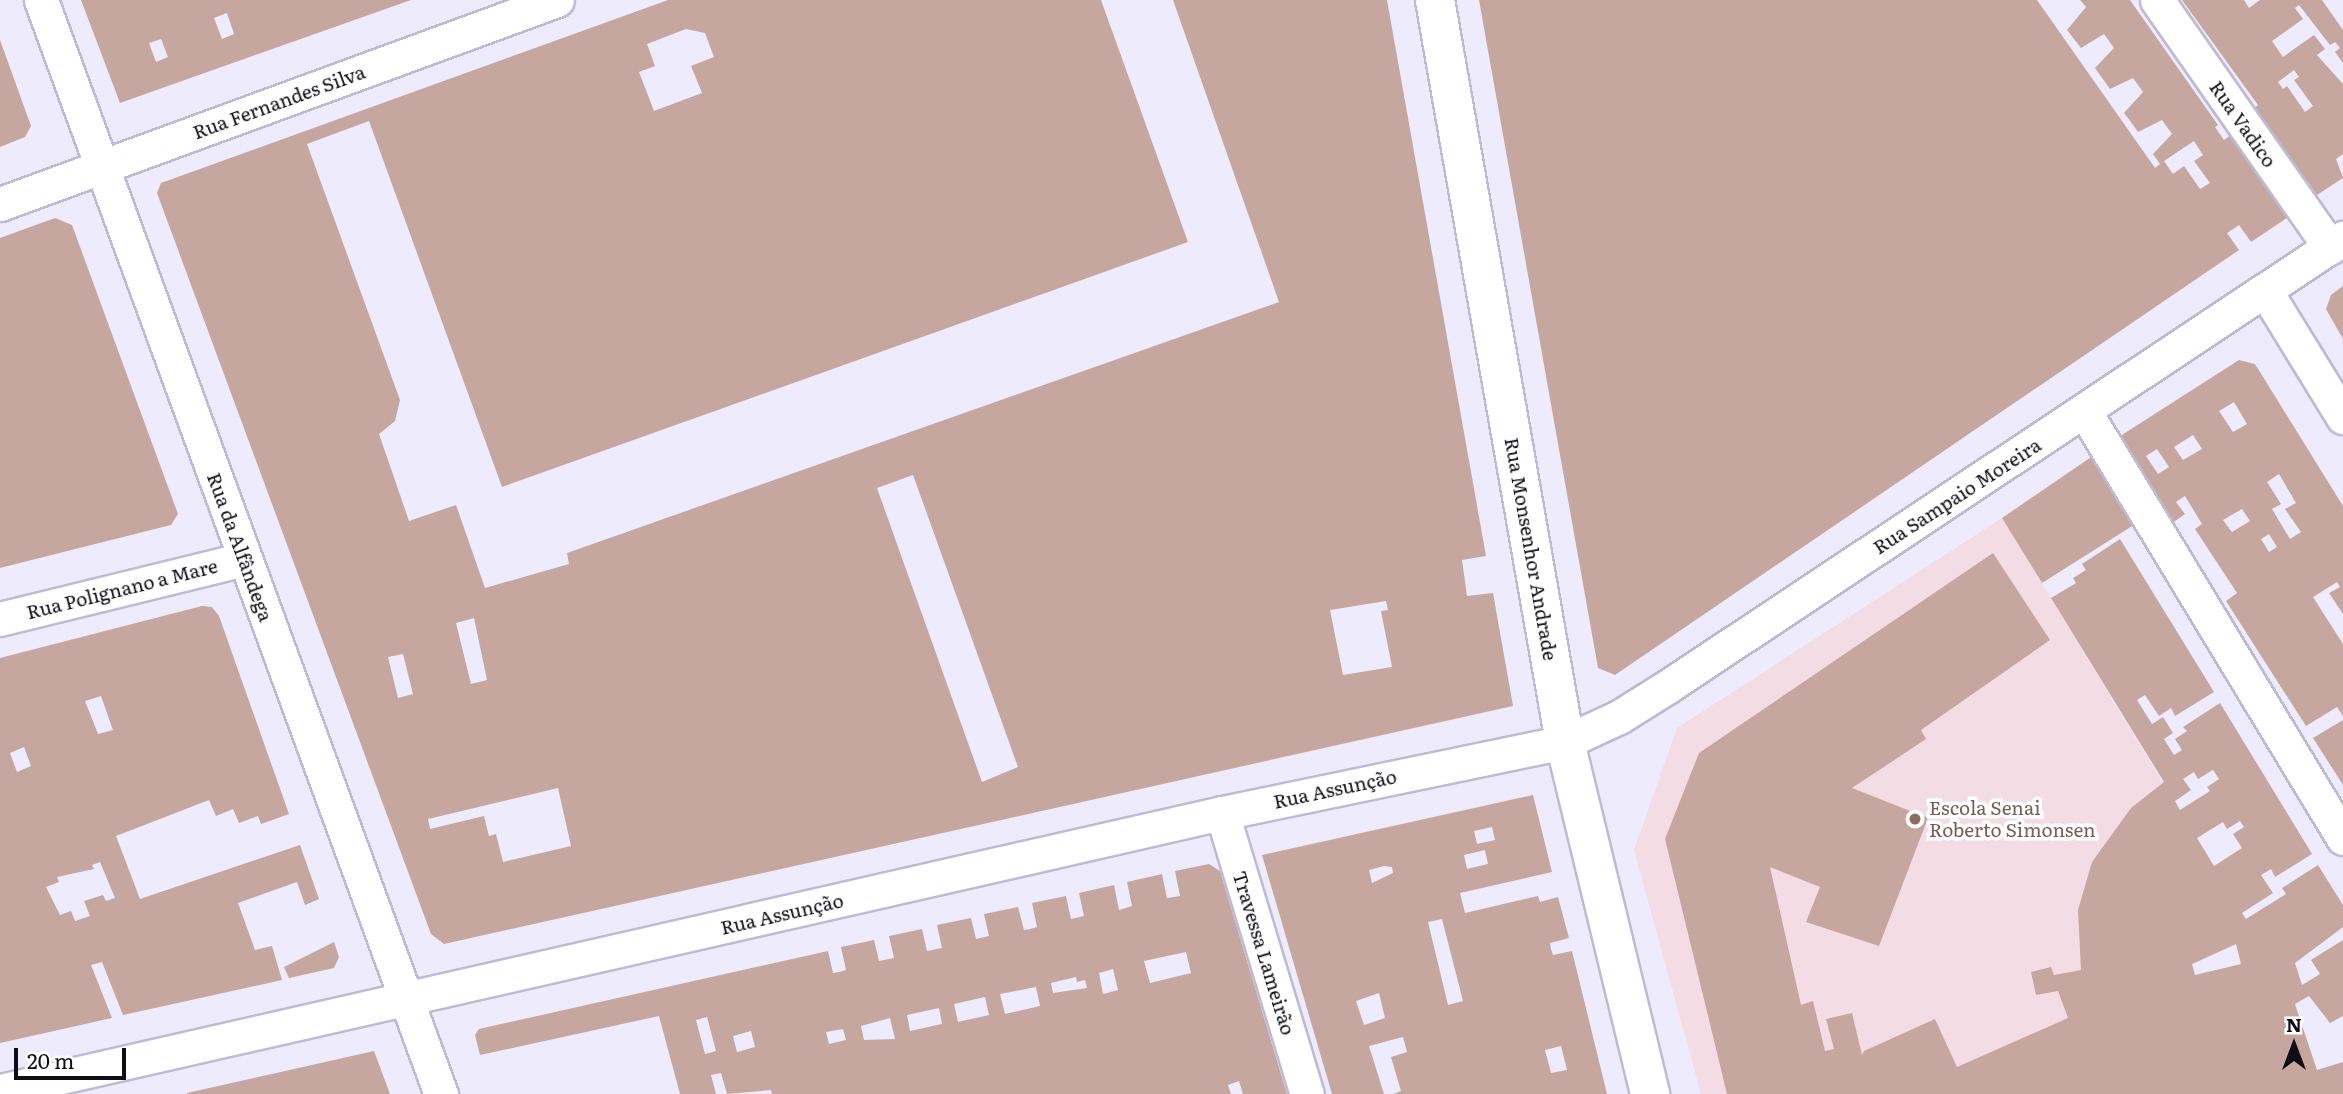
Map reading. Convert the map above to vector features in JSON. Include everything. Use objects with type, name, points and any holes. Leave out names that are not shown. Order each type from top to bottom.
[{"type":"street","name":"Rua da Alfândega","points":[[41,0],[441,1094]]},
{"type":"street","name":"Rua Fernandes Silva","points":[[0,204],[557,0]]},
{"type":"street","name":"Rua Monsenhor Andrade","points":[[1435,0],[1565,742],[1650,1094]]},
{"type":"street","name":"Rua Vadico","points":[[2157,0],[2336,243]]},
{"type":"street","name":"Rua Sampaio Moreira","points":[[1565,742],[1619,717],[1667,687],[2266,292],[2336,243]]},
{"type":"street","points":[[2266,292],[2343,417]]},
{"type":"street","points":[[2085,412],[2343,838]]},
{"type":"street","name":"Rua Polignano a Mare","points":[[0,619],[244,559]]},
{"type":"street","name":"Rua Assunção","points":[[0,1091],[1222,813],[1565,742]]},
{"type":"street","name":"Travessa Lameirão","points":[[1222,813],[1307,1094]]},
{"type":"shaded area","name":"Escola Senai Roberto Simonsen","points":[[2002,518],[2256,936],[1900,1094],[1701,1094],[1634,850],[1677,728]]},
{"type":"building","points":[[81,0],[411,0],[120,103]],"holes":[[[227,13],[234,34],[222,39],[214,18]],[[161,39],[168,57],[156,62],[149,43]]]},
{"type":"building","points":[[668,0],[1101,0],[1188,242],[502,487],[369,121],[307,144],[400,400],[395,421],[379,434],[409,521],[456,505],[485,588],[569,564],[567,553],[1279,302],[1173,0],[1387,0],[1486,556],[1462,560],[1467,596],[1493,593],[1513,706],[444,944],[431,934],[157,193],[161,183]],"holes":[[[686,29],[705,33],[714,57],[691,66],[702,93],[654,111],[639,72],[655,66],[647,44]],[[913,475],[1018,767],[982,782],[877,488]],[[1386,601],[1388,610],[1381,611],[1392,667],[1343,675],[1330,610]],[[474,618],[487,680],[471,684],[456,623]],[[403,654],[413,694],[398,698],[388,657]],[[558,788],[571,846],[503,862],[496,834],[489,836],[484,816],[430,829],[428,819]]]},
{"type":"building","points":[[1479,0],[2037,0],[2155,168],[2160,164],[2153,154],[2172,134],[2162,120],[2138,132],[2124,113],[2143,92],[2133,78],[2110,89],[2095,68],[2114,48],[2104,34],[2081,48],[2067,30],[2086,7],[2080,0],[2130,0],[2218,125],[2215,127],[2224,140],[2235,132],[2290,216],[2251,242],[2239,225],[2227,233],[2239,250],[1615,675],[1598,668]],"holes":[[[2194,141],[2203,155],[2194,161],[2210,183],[2200,189],[2184,166],[2173,174],[2164,161]]]},
{"type":"building","points":[[2182,0],[2244,0],[2249,8],[2260,0],[2322,0],[2343,30],[2343,63],[2335,52],[2340,48],[2335,42],[2330,45],[2299,5],[2295,8],[2303,19],[2272,41],[2283,57],[2314,35],[2325,49],[2317,55],[2343,84],[2343,154],[2336,159],[2343,178],[2317,195],[2305,178],[2298,183],[2267,138],[2274,134],[2255,108],[2258,105]],"holes":[[[2294,70],[2299,77],[2294,80],[2313,106],[2305,112],[2287,86],[2283,89],[2278,82]]]},
{"type":"building","points":[[0,40],[31,126],[25,137],[0,147]]},
{"type":"building","points":[[55,218],[72,225],[178,514],[171,525],[0,568],[0,238]]},
{"type":"building","points":[[2343,286],[2343,339],[2326,309],[2331,295]]},
{"type":"building","points":[[2239,360],[2255,364],[2343,506],[2343,614],[2329,593],[2340,587],[2337,582],[2313,597],[2343,644],[2343,716],[2337,707],[2306,726],[2226,601],[2237,593],[2195,529],[2202,524],[2185,496],[2176,502],[2185,514],[2168,526],[2114,440]],"holes":[[[2234,402],[2247,424],[2233,432],[2219,411]],[[2193,435],[2202,449],[2183,460],[2174,447]],[[2157,449],[2169,467],[2158,474],[2146,456]],[[2279,474],[2296,503],[2285,509],[2301,532],[2290,539],[2272,509],[2281,504],[2267,482]],[[2242,509],[2250,521],[2232,532],[2223,520]],[[2269,534],[2277,547],[2269,552],[2261,539]]]},
{"type":"building","points":[[2100,451],[2140,521],[2042,583],[2002,518]]},
{"type":"building","points":[[2120,539],[2214,692],[2175,716],[2171,708],[2159,716],[2145,695],[2137,700],[2152,724],[2163,717],[2173,733],[2164,739],[2174,755],[2182,750],[2175,739],[2187,731],[2183,727],[2220,703],[2312,854],[2275,877],[2271,869],[2261,875],[2273,893],[2242,913],[2246,919],[2286,894],[2282,888],[2318,865],[2343,905],[2343,927],[2295,963],[2302,985],[2320,974],[2311,960],[2343,940],[2343,1016],[2330,1023],[2309,996],[2295,1004],[2317,1070],[2343,1062],[2343,1094],[1727,1094],[1665,839],[1699,753],[1993,553],[2050,640],[1921,730],[1926,739],[1852,788],[1928,818],[1879,946],[1806,922],[1820,887],[1770,867],[1801,1005],[1813,1001],[1825,1051],[1834,1049],[1826,1019],[1852,1013],[1862,1055],[1864,1051],[1935,1019],[1957,1067],[2068,1018],[2058,991],[2036,995],[2031,972],[2051,967],[2054,975],[2081,970],[2078,910],[2092,862],[2131,808],[2164,782],[2051,598],[2076,583],[2073,578],[2086,570],[2082,564]],"holes":[[[2213,770],[2219,779],[2207,787],[2210,791],[2180,810],[2175,801],[2191,790],[2183,779],[2194,772],[2198,779]],[[2240,821],[2244,827],[2233,834],[2242,848],[2214,866],[2197,838],[2223,822],[2227,829]],[[2236,944],[2241,964],[2195,975],[2192,964]]]},
{"type":"building","points":[[202,606],[212,607],[219,616],[289,814],[261,824],[258,816],[239,823],[233,809],[216,816],[209,800],[116,836],[140,899],[300,845],[319,899],[305,905],[297,882],[238,903],[255,950],[272,946],[282,980],[123,1015],[102,962],[91,965],[112,1018],[0,1043],[0,658]],"holes":[[[101,696],[113,730],[98,734],[85,701]],[[24,747],[31,766],[17,772],[10,753]],[[100,862],[115,898],[106,901],[103,895],[84,901],[90,916],[75,921],[71,911],[60,915],[46,887],[59,882],[57,877],[94,869],[92,865]]]},
{"type":"building","points":[[2343,720],[2343,785],[2313,738]]},
{"type":"building","points":[[1533,795],[1552,872],[1460,893],[1465,913],[1538,896],[1540,902],[1558,897],[1569,938],[1550,943],[1551,949],[1553,955],[1572,951],[1607,1094],[1393,1094],[1401,1091],[1391,1057],[1407,1052],[1403,1037],[1369,1046],[1384,1094],[1332,1094],[1262,855]],"holes":[[[1492,827],[1495,840],[1477,844],[1474,831]],[[1485,850],[1488,864],[1467,869],[1464,855]],[[1392,867],[1393,873],[1372,883],[1369,870]],[[1442,919],[1463,1001],[1448,1005],[1428,922]],[[1379,993],[1385,1018],[1364,1025],[1356,1001]],[[1561,1046],[1567,1070],[1551,1073],[1545,1050]]]},
{"type":"building","points":[[1209,864],[1220,871],[1287,1094],[1243,1094],[1239,1081],[1228,1085],[1231,1094],[772,1094],[771,1090],[727,1094],[721,1073],[711,1075],[716,1094],[680,1094],[659,1016],[480,1055],[475,1035],[479,1029],[828,951],[833,973],[839,972],[846,970],[841,947],[874,940],[879,961],[894,958],[889,936],[922,929],[927,951],[942,948],[937,925],[971,918],[976,939],[989,936],[984,914],[1018,907],[1024,930],[1030,929],[1037,927],[1032,903],[1066,896],[1071,919],[1084,916],[1079,893],[1114,885],[1119,910],[1132,906],[1127,882],[1162,874],[1167,898],[1180,896],[1175,871]],"holes":[[[1186,952],[1191,973],[1150,983],[1144,961]],[[1113,969],[1118,990],[1103,994],[1099,973]],[[1076,977],[1077,982],[1085,980],[1087,988],[1053,993],[1051,983]],[[1036,987],[1040,1006],[1005,1014],[1000,994]],[[985,997],[989,1015],[958,1022],[954,1004]],[[939,1008],[942,1024],[910,1031],[907,1015]],[[707,1017],[716,1051],[705,1054],[696,1020]],[[890,1018],[895,1039],[864,1040],[861,1026]],[[843,1029],[846,1040],[829,1044],[826,1032]],[[751,1031],[755,1047],[737,1052],[733,1036]]]},
{"type":"building","points":[[334,942],[339,957],[334,968],[289,978],[284,967]]},
{"type":"building","points":[[374,1051],[390,1094],[187,1094],[187,1093]]},
{"type":"place","name":"Escola Senai Roberto Simonsen","points":[[1915,819]]}]
